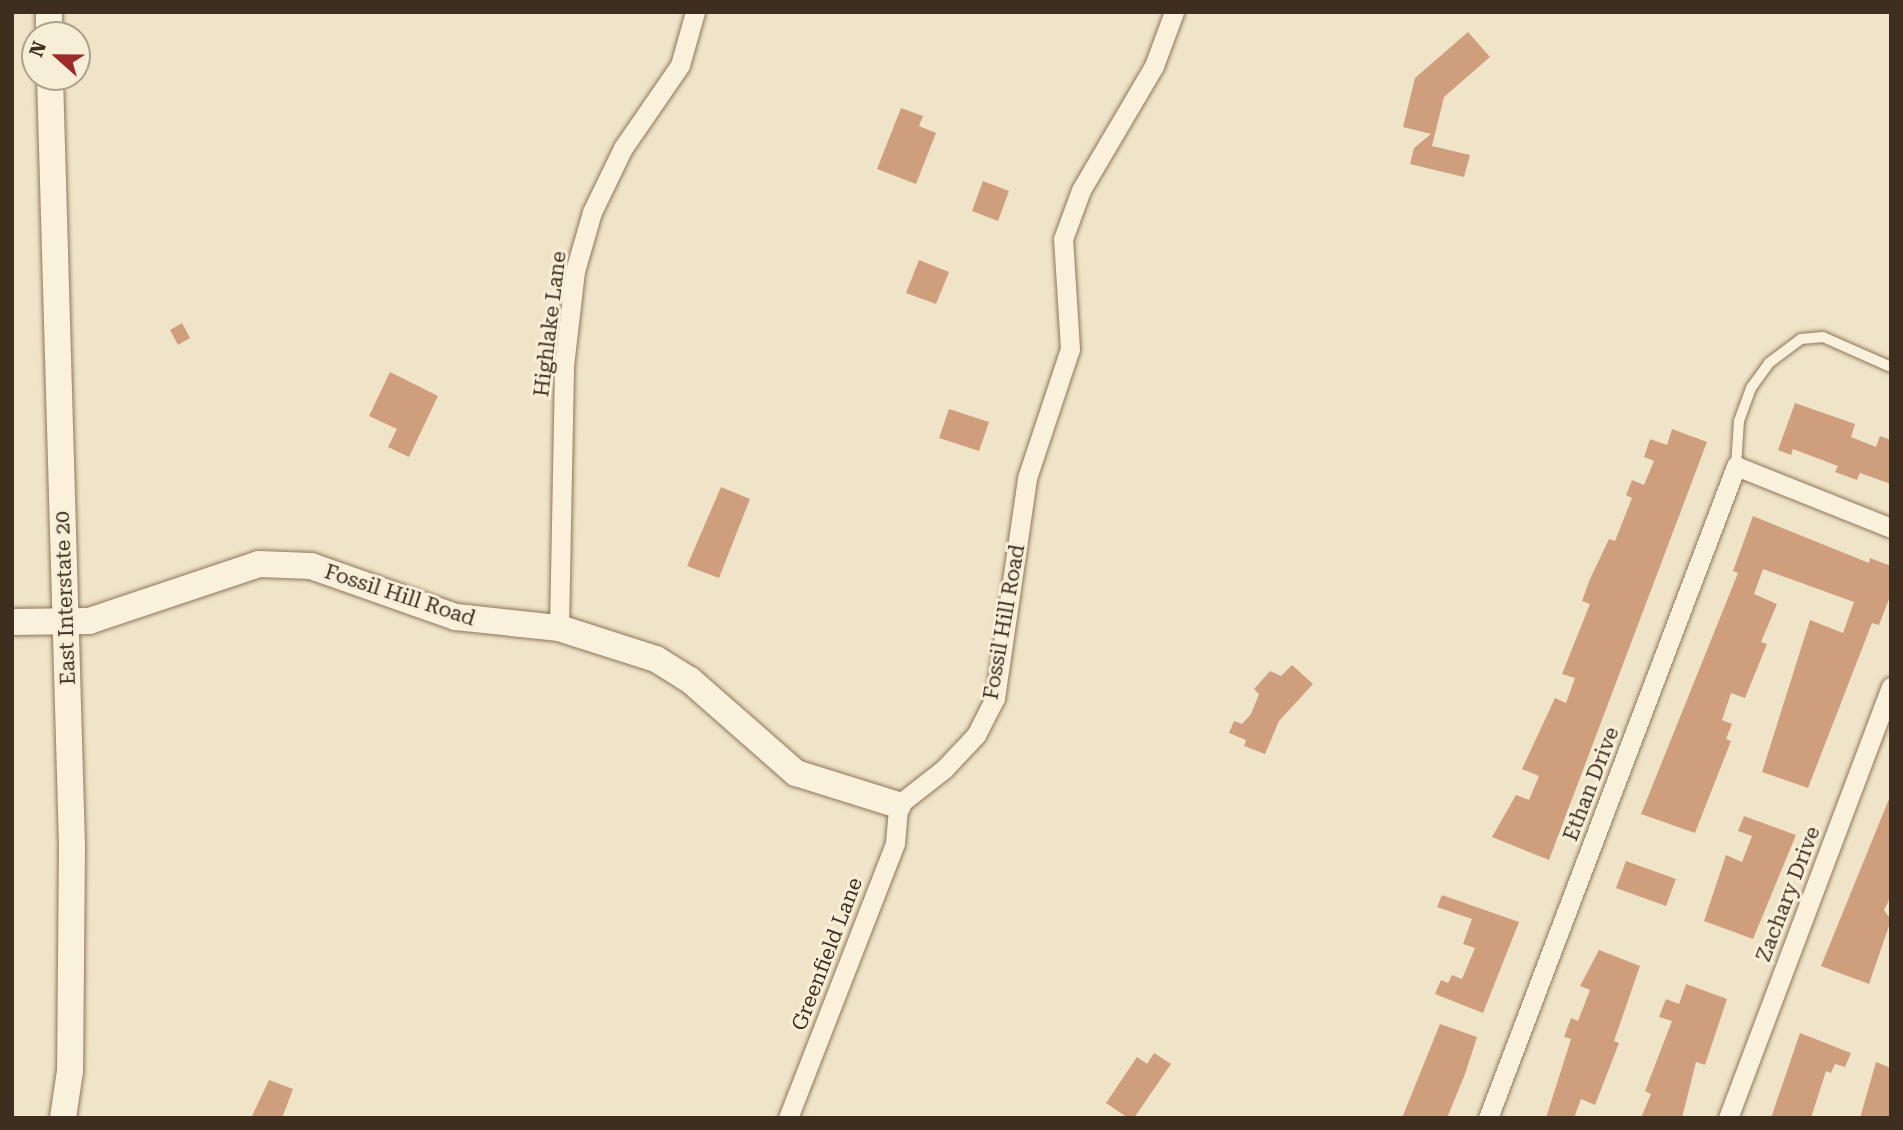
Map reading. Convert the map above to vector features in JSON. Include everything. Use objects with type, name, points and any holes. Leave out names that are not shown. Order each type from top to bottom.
[{"type":"main road","name":"East Interstate 20","points":[[50,91],[72,847],[70,1071],[64,1118]]},
{"type":"main road","name":"Fossil Hill Road","points":[[12,622],[66,624],[164,599],[259,564],[288,563],[456,617],[559,628],[656,659],[691,680],[796,774],[898,805]]},
{"type":"street","name":"Highlake Lane","points":[[559,628],[564,366],[575,271],[592,212],[624,148],[680,65],[695,12]]},
{"type":"street","name":"Fossil Hill Road","points":[[898,805],[968,743],[995,698],[1027,478],[1070,349],[1063,239],[1081,190],[1153,66],[1174,12]]},
{"type":"street","points":[[1737,466],[1891,528]]},
{"type":"street","name":"Ethan Drive","points":[[1488,1118],[1737,466]]},
{"type":"street","name":"Zachary Drive","points":[[1728,1118],[1891,687]]},
{"type":"street","name":"Greenfield Lane","points":[[788,1118],[895,843],[898,805]]},
{"type":"lane","points":[[1737,466],[1739,421],[1751,388],[1769,363],[1801,338],[1823,337],[1891,367]]},
{"type":"building","points":[[1468,32],[1490,57],[1444,97],[1432,146],[1470,155],[1464,177],[1410,164],[1414,148],[1431,134],[1403,127],[1415,78]]},
{"type":"building","points":[[901,108],[923,116],[919,126],[936,133],[916,184],[877,169]]},
{"type":"building","points":[[983,181],[1009,191],[998,221],[972,211]]},
{"type":"building","points":[[919,260],[949,272],[936,304],[906,293]]},
{"type":"building","points":[[182,323],[190,338],[178,345],[170,330]]},
{"type":"building","points":[[390,372],[438,396],[409,457],[388,447],[397,429],[369,416]]},
{"type":"building","points":[[1795,403],[1855,424],[1851,437],[1876,447],[1880,436],[1891,440],[1891,484],[1860,473],[1857,480],[1835,472],[1838,466],[1793,449],[1791,455],[1778,450]]},
{"type":"building","points":[[949,409],[989,422],[979,451],[939,438]]},
{"type":"building","points":[[1672,429],[1707,442],[1549,860],[1492,837],[1516,795],[1529,800],[1539,776],[1522,769],[1555,698],[1566,703],[1575,678],[1562,674],[1590,604],[1582,601],[1590,579],[1609,539],[1615,541],[1632,498],[1626,495],[1632,480],[1644,485],[1654,461],[1644,457],[1650,439],[1667,445]]},
{"type":"building","points":[[721,487],[750,499],[719,578],[687,566]]},
{"type":"building","points":[[1753,516],[1869,563],[1870,558],[1891,566],[1891,594],[1879,625],[1872,623],[1808,788],[1762,772],[1810,620],[1843,633],[1854,602],[1763,569],[1754,594],[1777,604],[1761,642],[1767,644],[1745,698],[1731,693],[1722,720],[1732,724],[1726,739],[1731,741],[1695,833],[1641,814],[1738,573],[1733,571]]},
{"type":"building","points":[[1292,665],[1313,684],[1279,721],[1265,754],[1244,746],[1246,740],[1229,733],[1234,721],[1242,724],[1251,714],[1259,694],[1254,689],[1270,671],[1281,676]]},
{"type":"building","points":[[1889,799],[1891,896],[1884,910],[1891,920],[1869,984],[1821,966]]},
{"type":"building","points":[[1744,816],[1796,835],[1753,939],[1704,921],[1726,855],[1742,862],[1752,836],[1738,831]]},
{"type":"building","points":[[1626,861],[1676,879],[1666,906],[1616,888]]},
{"type":"building","points":[[1442,895],[1519,922],[1483,1013],[1435,994],[1441,980],[1448,983],[1452,975],[1462,979],[1475,948],[1463,944],[1472,919],[1437,907]]},
{"type":"building","points":[[1599,950],[1640,966],[1614,1041],[1619,1043],[1595,1105],[1581,1099],[1574,1118],[1546,1118],[1571,1039],[1564,1037],[1571,1018],[1578,1021],[1590,990],[1580,986]]},
{"type":"building","points":[[1686,984],[1727,999],[1705,1065],[1696,1062],[1682,1118],[1641,1118],[1651,1094],[1645,1091],[1672,1021],[1659,1017],[1666,999],[1679,1004]]},
{"type":"building","points":[[1440,1024],[1477,1037],[1465,1074],[1447,1118],[1402,1118]]},
{"type":"building","points":[[1800,1033],[1851,1053],[1845,1067],[1835,1064],[1831,1073],[1826,1071],[1811,1118],[1771,1118]]},
{"type":"building","points":[[1154,1053],[1171,1064],[1134,1118],[1128,1118],[1106,1103],[1137,1057],[1147,1064]]},
{"type":"building","points":[[1876,1062],[1891,1068],[1891,1118],[1860,1118]]},
{"type":"building","points":[[269,1080],[293,1089],[282,1118],[251,1118]]}]
